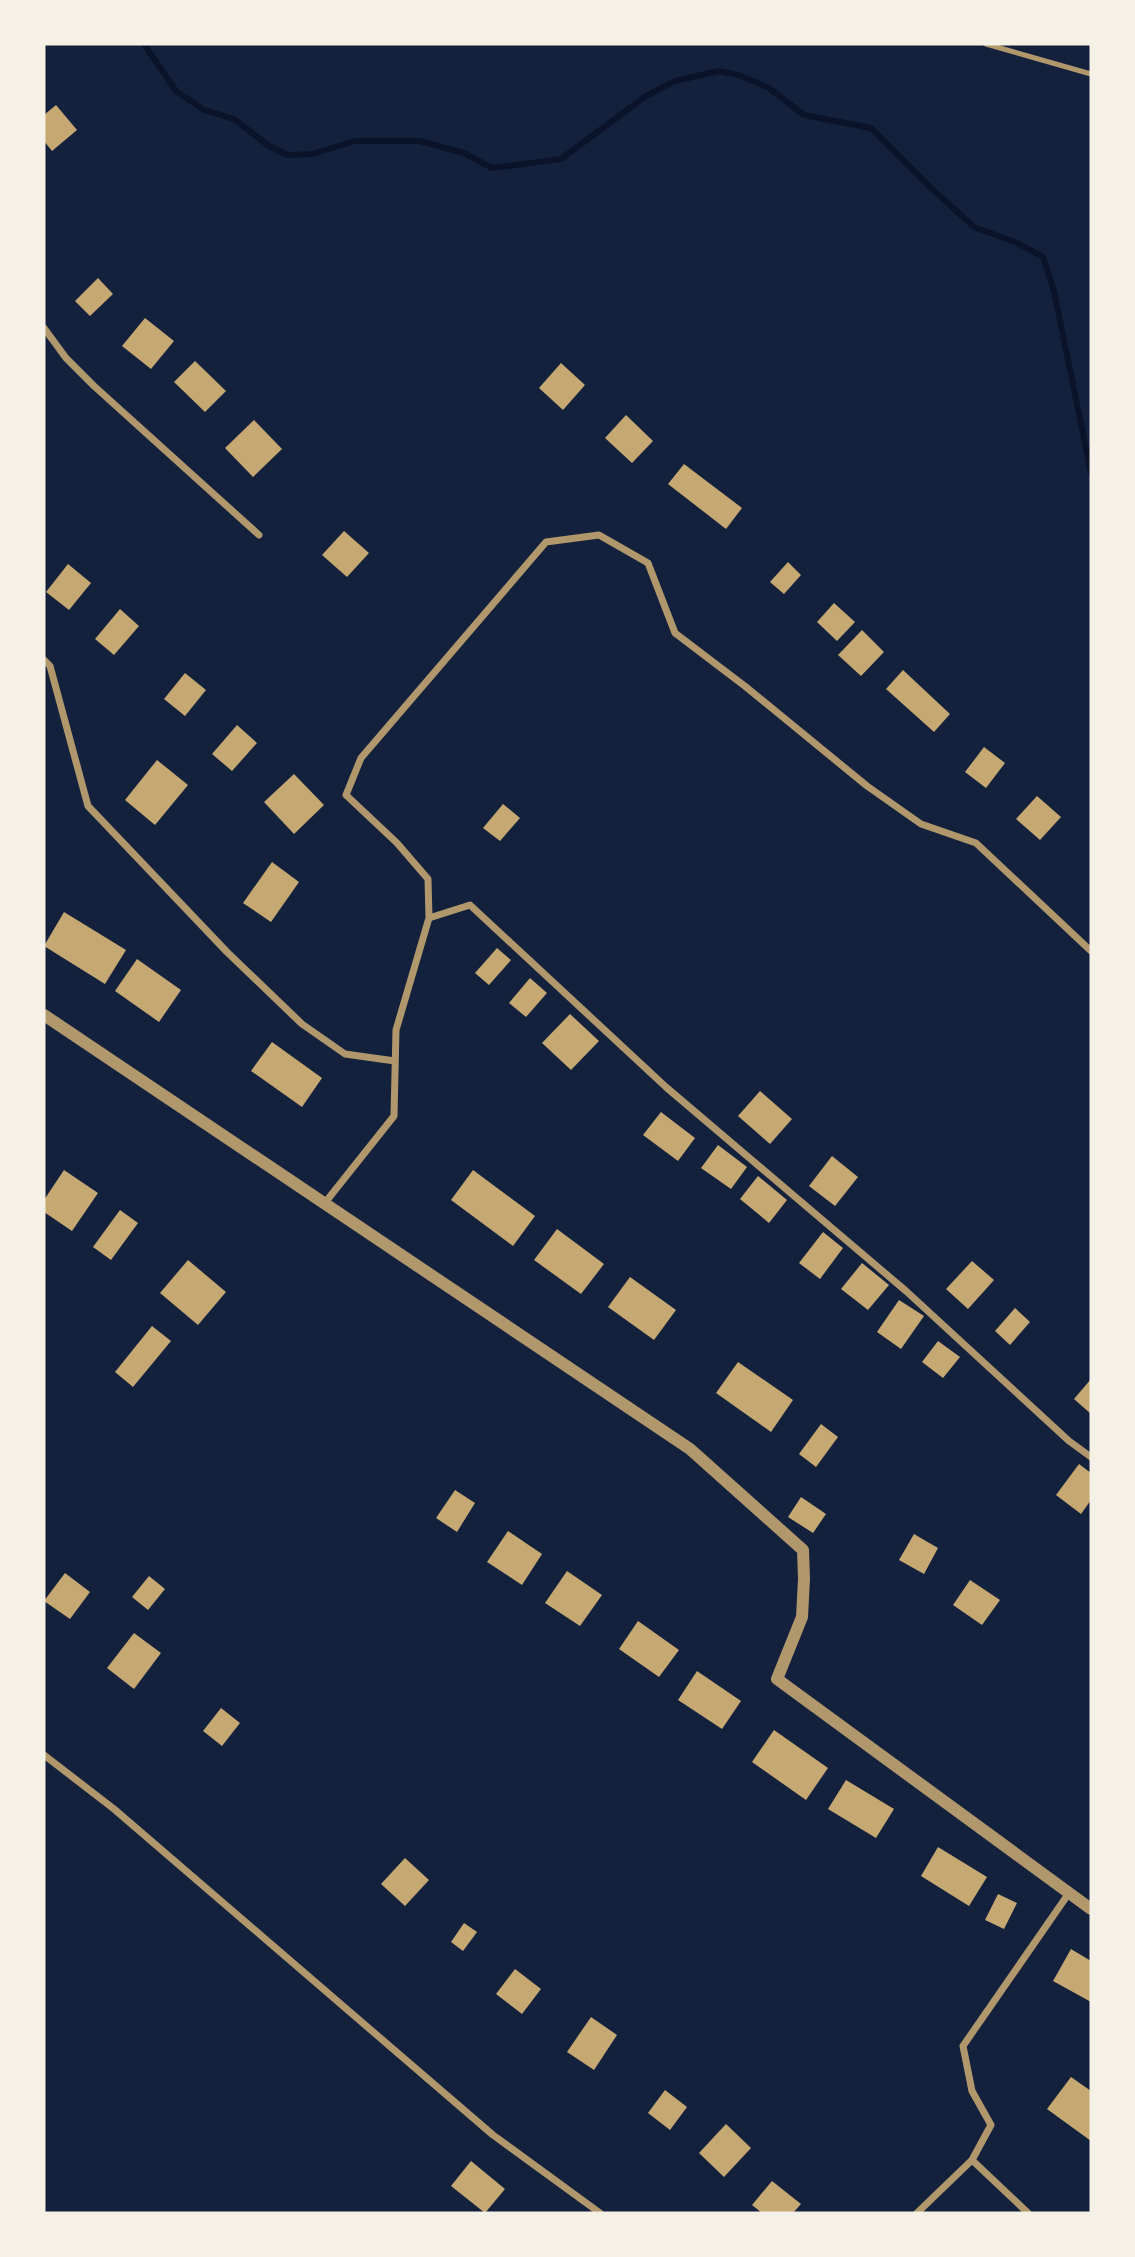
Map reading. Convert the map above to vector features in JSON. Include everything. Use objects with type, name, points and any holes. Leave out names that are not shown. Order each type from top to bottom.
[{"type":"street","points":[[44,328],[66,358],[94,386],[258,536]]},
{"type":"street","points":[[324,1203],[394,1116],[396,1030],[429,918],[428,879],[397,843],[346,795],[361,758],[546,542],[599,535],[648,563],[675,634],[746,687],[867,786],[921,824],[976,843],[1091,951]]},
{"type":"street","points":[[47,663],[88,806],[227,952],[302,1024],[345,1054],[395,1061]]},
{"type":"street","points":[[429,918],[470,905],[667,1088],[906,1291],[1069,1441],[1091,1457]]},
{"type":"street","points":[[44,1015],[690,1449],[803,1550],[802,1617],[777,1679],[1091,1909]]},
{"type":"street","points":[[44,1755],[114,1809],[493,2135],[600,2213]]},
{"type":"street","points":[[917,2213],[972,2160],[991,2125],[972,2091],[963,2046],[1069,1893]]},
{"type":"street","points":[[972,2160],[1028,2213]]},
{"type":"lane","points":[[986,44],[1091,74]]},
{"type":"building","points":[[56,105],[77,130],[52,151],[44,141],[44,115]]},
{"type":"building","points":[[98,278],[113,294],[90,316],[75,301]]},
{"type":"building","points":[[145,318],[174,341],[151,369],[122,346]]},
{"type":"building","points":[[195,361],[226,391],[205,412],[174,382]]},
{"type":"building","points":[[561,363],[585,385],[563,410],[539,388]]},
{"type":"building","points":[[626,415],[653,441],[632,463],[605,438]]},
{"type":"building","points":[[254,420],[282,449],[253,477],[225,448]]},
{"type":"building","points":[[684,464],[742,508],[726,529],[668,484]]},
{"type":"building","points":[[344,531],[369,553],[347,577],[322,555]]},
{"type":"building","points":[[788,562],[801,575],[784,594],[770,582]]},
{"type":"building","points":[[68,564],[91,583],[69,610],[46,592]]},
{"type":"building","points":[[834,603],[855,622],[837,641],[817,622]]},
{"type":"building","points":[[120,609],[139,626],[114,655],[95,639]]},
{"type":"building","points":[[862,630],[884,652],[861,676],[838,655]]},
{"type":"building","points":[[903,670],[950,714],[934,732],[886,689]]},
{"type":"building","points":[[185,673],[206,690],[185,716],[164,699]]},
{"type":"building","points":[[237,725],[257,743],[232,771],[212,754]]},
{"type":"building","points":[[984,747],[1005,763],[986,788],[965,772]]},
{"type":"building","points":[[157,760],[188,785],[155,825],[125,800]]},
{"type":"building","points":[[294,774],[324,805],[294,834],[264,802]]},
{"type":"building","points":[[1037,796],[1061,817],[1040,840],[1016,819]]},
{"type":"building","points":[[503,804],[520,818],[500,841],[483,828]]},
{"type":"building","points":[[272,862],[299,882],[271,922],[243,903]]},
{"type":"building","points":[[64,912],[126,950],[105,984],[44,946]]},
{"type":"building","points":[[497,948],[511,960],[489,985],[475,973]]},
{"type":"building","points":[[137,959],[181,990],[159,1022],[115,991]]},
{"type":"building","points":[[530,978],[547,993],[526,1017],[509,1003]]},
{"type":"building","points":[[570,1014],[599,1041],[571,1070],[542,1043]]},
{"type":"building","points":[[272,1042],[322,1078],[302,1107],[251,1071]]},
{"type":"building","points":[[760,1091],[792,1119],[770,1144],[738,1116]]},
{"type":"building","points":[[661,1112],[695,1138],[678,1161],[643,1135]]},
{"type":"building","points":[[718,1145],[747,1167],[731,1189],[701,1168]]},
{"type":"building","points":[[832,1156],[858,1177],[835,1206],[809,1186]]},
{"type":"building","points":[[64,1170],[98,1193],[72,1231],[44,1212],[44,1200]]},
{"type":"building","points":[[473,1170],[535,1216],[513,1246],[451,1200]]},
{"type":"building","points":[[758,1176],[787,1200],[769,1223],[740,1199]]},
{"type":"building","points":[[120,1210],[138,1223],[111,1260],[93,1247]]},
{"type":"building","points":[[557,1229],[604,1264],[581,1294],[534,1260]]},
{"type":"building","points":[[823,1232],[843,1248],[820,1279],[799,1263]]},
{"type":"building","points":[[188,1260],[226,1292],[198,1325],[160,1293]]},
{"type":"building","points":[[972,1261],[994,1280],[968,1309],[946,1289]]},
{"type":"building","points":[[862,1263],[889,1285],[868,1310],[841,1289]]},
{"type":"building","points":[[630,1277],[676,1310],[654,1340],[608,1307]]},
{"type":"building","points":[[899,1300],[924,1316],[901,1349],[877,1332]]},
{"type":"building","points":[[1015,1308],[1030,1322],[1010,1345],[995,1331]]},
{"type":"building","points":[[152,1326],[171,1341],[133,1387],[115,1372]]},
{"type":"building","points":[[938,1341],[960,1357],[943,1378],[922,1362]]},
{"type":"building","points":[[738,1362],[793,1400],[771,1432],[716,1393]]},
{"type":"building","points":[[1091,1379],[1091,1414],[1074,1399]]},
{"type":"building","points":[[821,1424],[838,1437],[816,1467],[799,1454]]},
{"type":"building","points":[[1079,1464],[1091,1473],[1091,1500],[1081,1514],[1056,1495]]},
{"type":"building","points":[[455,1490],[475,1503],[457,1532],[436,1518]]},
{"type":"building","points":[[801,1497],[826,1514],[813,1533],[788,1517]]},
{"type":"building","points":[[508,1531],[542,1554],[522,1585],[487,1562]]},
{"type":"building","points":[[914,1534],[938,1548],[924,1574],[899,1560]]},
{"type":"building","points":[[567,1571],[602,1595],[580,1626],[545,1603]]},
{"type":"building","points":[[65,1573],[90,1592],[70,1619],[44,1601]]},
{"type":"building","points":[[149,1576],[165,1589],[148,1610],[132,1597]]},
{"type":"building","points":[[970,1580],[1000,1600],[982,1625],[953,1605]]},
{"type":"building","points":[[638,1621],[679,1650],[659,1677],[619,1649]]},
{"type":"building","points":[[134,1633],[161,1653],[134,1689],[107,1668]]},
{"type":"building","points":[[697,1671],[741,1701],[722,1729],[678,1700]]},
{"type":"building","points":[[221,1708],[240,1723],[222,1746],[203,1731]]},
{"type":"building","points":[[774,1730],[828,1768],[806,1800],[752,1762]]},
{"type":"building","points":[[846,1780],[894,1809],[876,1838],[828,1809]]},
{"type":"building","points":[[938,1847],[987,1877],[969,1906],[921,1876]]},
{"type":"building","points":[[405,1858],[429,1880],[405,1906],[381,1884]]},
{"type":"building","points":[[998,1894],[1017,1903],[1004,1929],[985,1920]]},
{"type":"building","points":[[464,1923],[477,1932],[463,1951],[451,1942]]},
{"type":"building","points":[[1071,1949],[1091,1961],[1091,2002],[1053,1981]]},
{"type":"building","points":[[515,1969],[541,1989],[522,2014],[496,1994]]},
{"type":"building","points":[[591,2017],[617,2035],[594,2070],[567,2052]]},
{"type":"building","points":[[1071,2077],[1091,2091],[1091,2141],[1047,2109]]},
{"type":"building","points":[[665,2090],[687,2107],[670,2130],[648,2113]]},
{"type":"building","points":[[726,2124],[751,2148],[724,2177],[699,2153]]},
{"type":"building","points":[[471,2161],[505,2189],[485,2213],[451,2186]]},
{"type":"building","points":[[772,2181],[801,2204],[793,2213],[762,2213],[752,2205]]},
{"type":"waterway","points":[[144,44],[176,91],[204,110],[234,119],[269,146],[287,155],[312,154],[355,141],[420,141],[464,153],[492,168],[561,159],[646,96],[675,81],[718,71],[739,75],[769,88],[804,115],[871,128],[974,227],[1015,242],[1043,257],[1054,291],[1091,473]]}]
